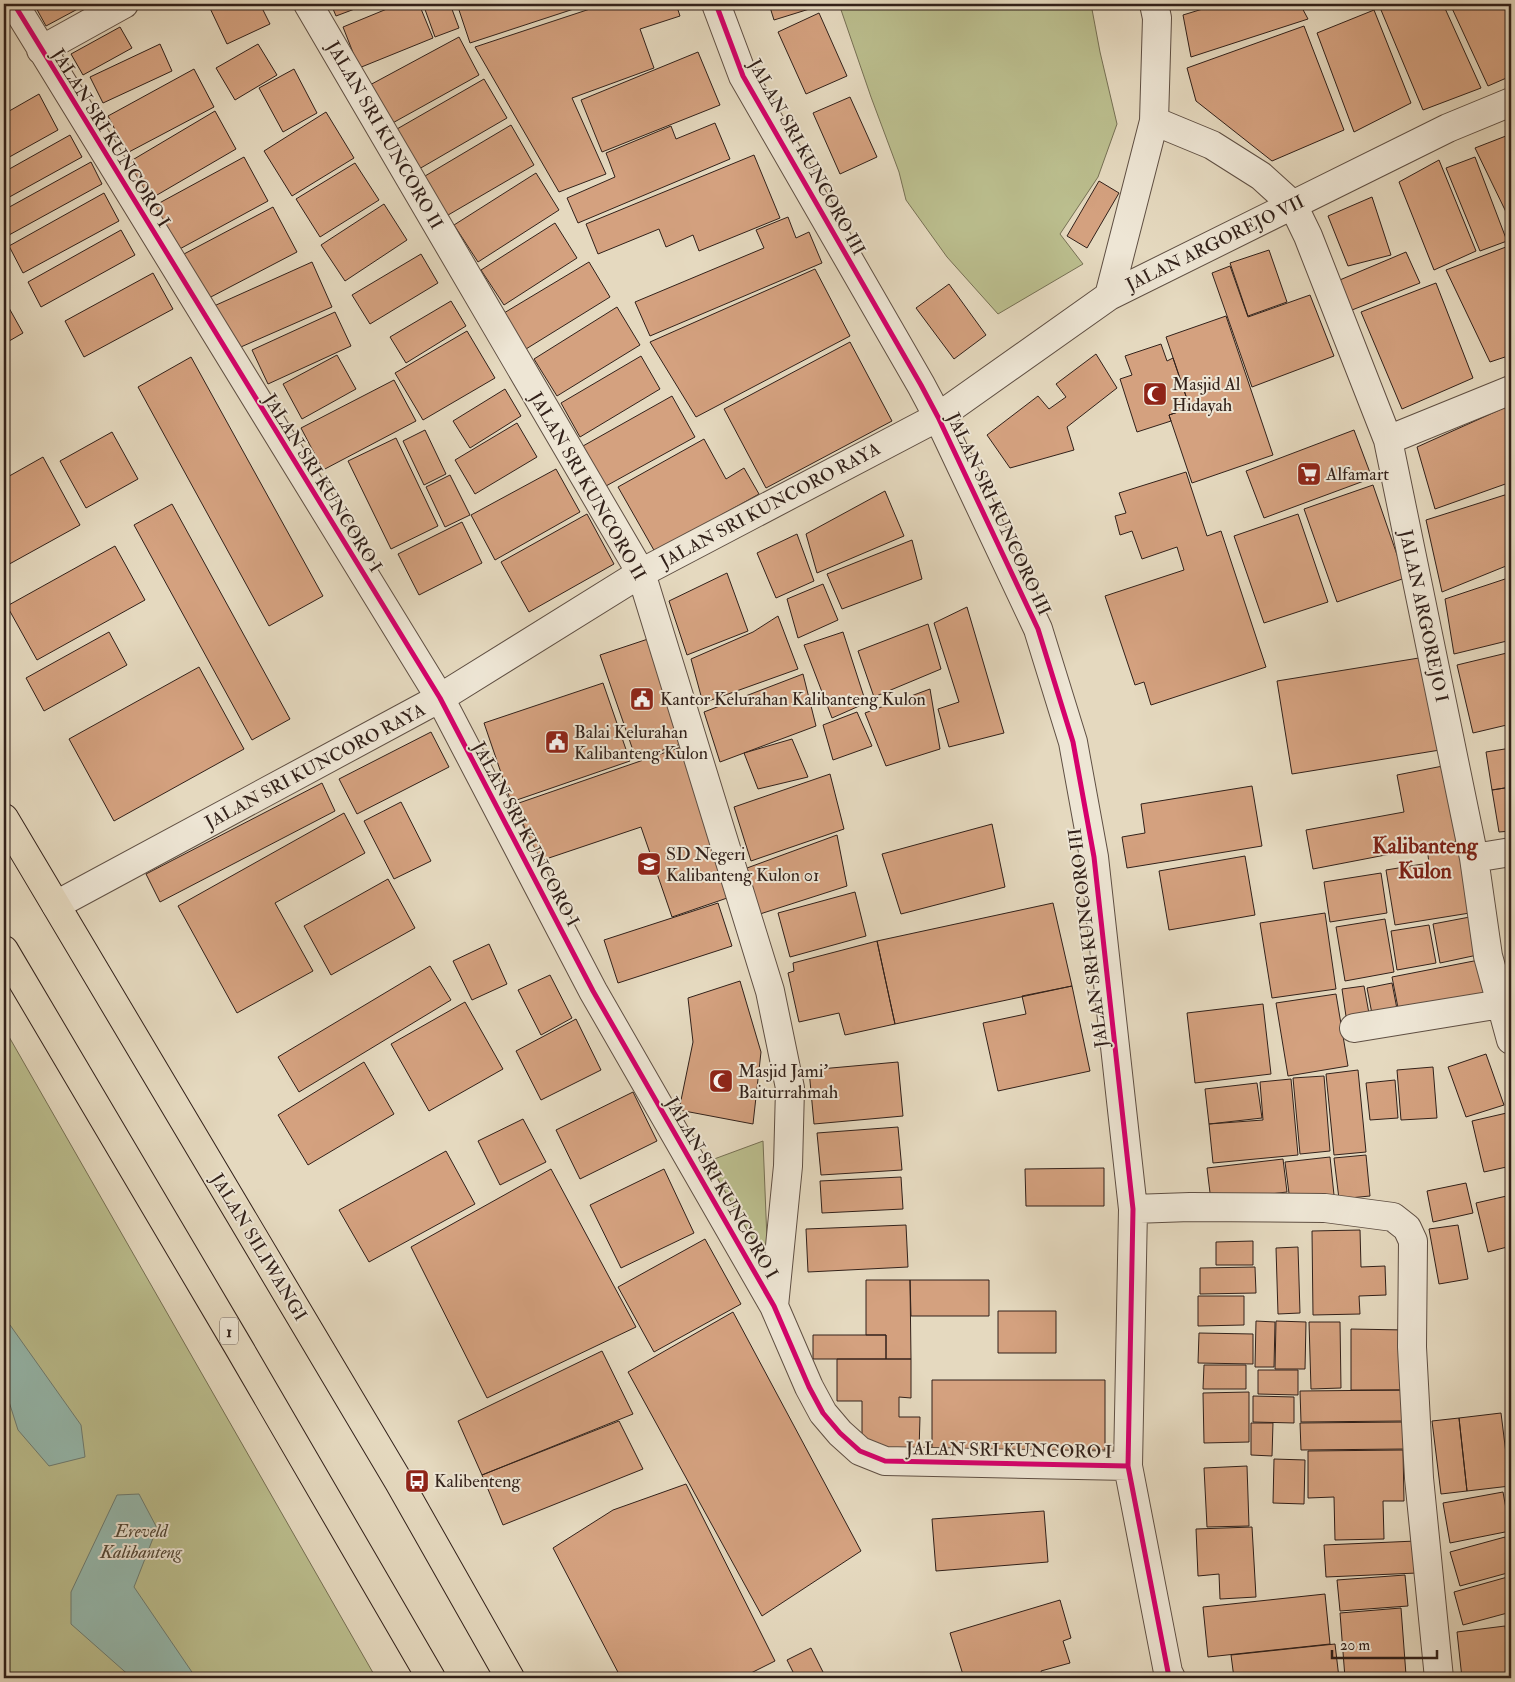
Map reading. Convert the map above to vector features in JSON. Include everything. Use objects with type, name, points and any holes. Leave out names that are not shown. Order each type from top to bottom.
[{"type":"highway","name":"JALAN SILIWANGI","points":[[4,818],[399,1482],[510,1678]]},
{"type":"highway","name":"1","points":[[4,950],[431,1678]]},
{"type":"street","name":"JALAN SRI KUNCORO I","points":[[14,4],[440,698],[592,991],[774,1306],[822,1413],[860,1451],[885,1461],[1128,1466]]},
{"type":"street","points":[[41,50],[124,4]]},
{"type":"street","name":"JALAN SRI KUNCORO II","points":[[308,4],[641,573],[770,991],[790,1088],[788,1166],[774,1306]]},
{"type":"street","name":"JALAN SRI KUNCORO III","points":[[716,4],[743,76],[938,417],[1038,629],[1073,742],[1094,857],[1133,1209],[1128,1466],[1164,1676]]},
{"type":"street","points":[[1109,296],[1154,121],[1157,18],[1154,4]]},
{"type":"street","name":"JALAN ARGOREJO VII","points":[[938,417],[1109,296],[1448,128],[1511,102]]},
{"type":"street","points":[[1154,121],[1212,145],[1261,176],[1293,205]]},
{"type":"street","name":"JALAN ARGOREJO I","points":[[1293,205],[1308,236],[1388,440],[1474,858],[1488,956],[1511,1040]]},
{"type":"street","points":[[1388,440],[1511,390]]},
{"type":"street","name":"JALAN SRI KUNCORO RAYA","points":[[56,905],[440,698],[641,573],[938,417]]},
{"type":"street","points":[[1474,858],[1511,852]]},
{"type":"street","points":[[1354,1028],[1501,1004]]},
{"type":"street","points":[[1133,1209],[1190,1207],[1324,1208],[1393,1217],[1407,1228],[1413,1241],[1412,1346],[1419,1478],[1439,1678]]},
{"type":"green space","points":[[839,4],[1091,4],[1117,124],[1098,177],[1060,234],[1083,264],[998,314],[947,257],[906,200],[899,172]]},
{"type":"green space","name":"Ereveld Kalibanteng","points":[[4,1028],[376,1678],[4,1678]]},
{"type":"green space","points":[[763,1141],[768,1265],[761,1266],[706,1162]]},
{"type":"water","points":[[4,1323],[10,1325],[81,1425],[85,1457],[49,1466],[18,1430],[4,1386]]},
{"type":"water","points":[[139,1494],[157,1528],[134,1587],[196,1678],[132,1678],[71,1624],[71,1592],[117,1495]]},
{"type":"building","points":[[34,4],[87,4],[46,26]]},
{"type":"building","points":[[208,4],[260,4],[270,24],[227,44]]},
{"type":"building","points":[[331,4],[368,4],[336,16]]},
{"type":"building","points":[[399,4],[419,4],[433,38],[359,68],[343,27]]},
{"type":"building","points":[[423,4],[450,4],[459,28],[435,37]]},
{"type":"building","points":[[457,4],[589,4],[470,43]]},
{"type":"building","points":[[605,4],[676,4],[680,16],[640,29],[654,68],[572,98],[606,174],[559,192],[475,47]]},
{"type":"building","points":[[769,4],[818,4],[819,6],[774,20]]},
{"type":"building","points":[[1101,4],[1119,4],[1102,8]]},
{"type":"building","points":[[1219,4],[1300,4],[1308,19],[1191,57],[1183,15]]},
{"type":"building","points":[[1396,4],[1443,4],[1481,88],[1423,110],[1381,10]]},
{"type":"building","points":[[1450,4],[1510,4],[1511,76],[1488,86]]},
{"type":"building","points":[[1374,10],[1411,103],[1354,132],[1317,33]]},
{"type":"building","points":[[819,13],[847,76],[806,94],[778,32]]},
{"type":"building","points":[[1304,26],[1344,130],[1272,161],[1196,101],[1187,68]]},
{"type":"building","points":[[120,27],[132,48],[83,75],[71,54]]},
{"type":"building","points":[[459,37],[479,75],[389,125],[368,86]]},
{"type":"building","points":[[160,44],[172,71],[103,103],[90,77]]},
{"type":"building","points":[[258,44],[277,75],[235,100],[216,68]]},
{"type":"building","points":[[698,52],[720,105],[602,152],[581,100]]},
{"type":"building","points":[[194,69],[214,107],[127,153],[108,116]]},
{"type":"building","points":[[294,69],[317,113],[283,132],[259,88]]},
{"type":"building","points":[[484,79],[507,118],[419,169],[397,129]]},
{"type":"building","points":[[39,94],[58,130],[4,160],[4,114]]},
{"type":"building","points":[[850,97],[877,157],[840,174],[813,113]]},
{"type":"building","points":[[215,111],[236,149],[145,202],[124,165]]},
{"type":"building","points":[[326,112],[354,158],[292,196],[264,151]]},
{"type":"building","points":[[715,123],[730,159],[578,223],[567,198],[615,177],[606,153],[671,126],[676,139]]},
{"type":"building","points":[[511,125],[534,165],[443,218],[420,179]]},
{"type":"building","points":[[1511,134],[1511,210],[1506,212],[1475,148]]},
{"type":"building","points":[[70,135],[82,157],[4,200],[4,172]]},
{"type":"building","points":[[754,155],[780,218],[699,251],[693,235],[666,247],[659,229],[598,254],[586,224]]},
{"type":"building","points":[[244,157],[268,201],[176,251],[152,207]]},
{"type":"building","points":[[1475,157],[1507,241],[1480,251],[1446,168]]},
{"type":"building","points":[[1439,160],[1476,251],[1434,270],[1399,182]]},
{"type":"building","points":[[91,162],[102,184],[9,235],[4,225],[4,210]]},
{"type":"building","points":[[355,163],[379,200],[320,237],[296,199]]},
{"type":"building","points":[[536,173],[559,210],[478,262],[454,225]]},
{"type":"building","points":[[1099,181],[1119,193],[1087,248],[1067,236]]},
{"type":"building","points":[[104,193],[119,221],[23,273],[9,246]]},
{"type":"building","points":[[1372,197],[1391,255],[1348,266],[1328,216]]},
{"type":"building","points":[[384,204],[407,240],[345,281],[321,245]]},
{"type":"building","points":[[273,207],[297,252],[207,299],[184,254]]},
{"type":"building","points":[[788,217],[796,238],[809,232],[822,263],[650,336],[635,302],[764,248],[756,230]]},
{"type":"building","points":[[555,223],[577,258],[504,305],[481,270]]},
{"type":"building","points":[[121,230],[135,255],[41,307],[28,282]]},
{"type":"building","points":[[1511,245],[1511,355],[1490,362],[1446,270]]},
{"type":"building","points":[[1269,250],[1287,302],[1248,316],[1230,263]]},
{"type":"building","points":[[1406,252],[1420,283],[1352,310],[1335,282]]},
{"type":"building","points":[[421,254],[438,283],[370,324],[352,295]]},
{"type":"building","points":[[312,262],[332,307],[234,350],[214,306]]},
{"type":"building","points":[[589,262],[610,297],[526,349],[504,313]]},
{"type":"building","points":[[1230,266],[1248,317],[1310,295],[1334,356],[1252,387],[1212,273]]},
{"type":"building","points":[[815,269],[850,336],[696,417],[650,342]]},
{"type":"building","points":[[153,273],[173,309],[84,357],[65,321]]},
{"type":"building","points":[[1436,283],[1473,378],[1402,409],[1361,312]]},
{"type":"building","points":[[949,284],[986,335],[954,359],[916,308]]},
{"type":"building","points":[[4,299],[23,333],[4,344]]},
{"type":"building","points":[[451,301],[466,326],[406,363],[390,337]]},
{"type":"building","points":[[617,307],[640,345],[557,396],[534,359]]},
{"type":"building","points":[[335,312],[351,346],[268,384],[252,350]]},
{"type":"building","points":[[1226,316],[1273,455],[1192,483],[1169,415],[1190,408],[1166,337]]},
{"type":"building","points":[[467,331],[495,378],[423,420],[395,373]]},
{"type":"building","points":[[850,342],[892,421],[766,488],[724,409]]},
{"type":"building","name":"Masjid Al Hidayah","points":[[1161,344],[1167,361],[1173,358],[1190,408],[1169,415],[1171,421],[1137,432],[1120,379],[1132,375],[1125,356]]},
{"type":"building","points":[[1096,354],[1117,388],[1067,427],[1074,450],[1010,468],[987,435],[1038,396],[1049,409],[1066,397],[1056,384]]},
{"type":"building","points":[[337,355],[356,389],[302,419],[283,384]]},
{"type":"building","points":[[641,356],[660,389],[580,437],[561,403]]},
{"type":"building","points":[[191,357],[323,596],[269,626],[138,387]]},
{"type":"building","points":[[394,380],[416,421],[323,470],[301,428]]},
{"type":"building","points":[[505,389],[521,416],[470,448],[453,421]]},
{"type":"building","points":[[672,396],[695,437],[606,486],[583,446]]},
{"type":"building","points":[[1506,407],[1511,426],[1511,482],[1435,509],[1417,447]]},
{"type":"building","points":[[517,423],[537,457],[475,494],[455,460]]},
{"type":"building","points":[[425,430],[446,474],[424,485],[403,441]]},
{"type":"building","name":"Alfamart","points":[[1354,430],[1372,478],[1264,518],[1246,471]]},
{"type":"building","points":[[112,432],[138,479],[86,508],[60,461]]},
{"type":"building","points":[[396,438],[438,526],[391,549],[348,461]]},
{"type":"building","points":[[704,439],[726,479],[744,468],[759,494],[655,552],[618,487]]},
{"type":"building","points":[[43,457],[80,525],[4,567],[4,479]]},
{"type":"building","points":[[556,469],[580,512],[495,560],[471,515]]},
{"type":"building","points":[[1186,472],[1207,536],[1221,531],[1266,667],[1151,705],[1144,682],[1135,685],[1105,596],[1184,570],[1177,547],[1142,559],[1132,531],[1120,535],[1115,516],[1126,513],[1119,493]]},
{"type":"building","points":[[450,475],[470,515],[445,527],[426,487]]},
{"type":"building","points":[[1373,485],[1405,578],[1337,602],[1304,509]]},
{"type":"building","points":[[885,491],[904,536],[817,573],[806,534]]},
{"type":"building","points":[[1511,493],[1511,564],[1442,592],[1426,520]]},
{"type":"building","points":[[172,504],[290,719],[252,740],[134,525]]},
{"type":"building","points":[[587,514],[614,564],[529,612],[501,562]]},
{"type":"building","points":[[1298,514],[1328,602],[1264,623],[1234,536]]},
{"type":"building","points":[[462,522],[482,563],[419,595],[398,554]]},
{"type":"building","points":[[797,534],[814,581],[776,598],[757,553]]},
{"type":"building","points":[[912,540],[922,579],[842,609],[827,574]]},
{"type":"building","points":[[115,546],[145,600],[37,660],[7,606]]},
{"type":"building","points":[[727,573],[748,631],[687,655],[669,601]]},
{"type":"building","points":[[1511,577],[1511,640],[1454,654],[1445,599]]},
{"type":"building","points":[[823,584],[838,620],[798,638],[787,599]]},
{"type":"building","points":[[967,607],[1004,733],[949,747],[938,709],[959,702],[934,623]]},
{"type":"building","points":[[778,616],[798,669],[703,703],[691,659],[753,632]]},
{"type":"building","points":[[928,624],[941,669],[874,697],[858,651]]},
{"type":"building","points":[[109,632],[127,665],[44,711],[26,678]]},
{"type":"building","points":[[843,632],[866,703],[832,718],[804,645]]},
{"type":"building","name":"Kantor Kelurahan Kalibanteng Kulon","points":[[648,639],[684,743],[636,759],[600,655]]},
{"type":"building","points":[[1511,652],[1511,724],[1473,733],[1457,665]]},
{"type":"building","points":[[1425,657],[1440,750],[1292,774],[1277,681]]},
{"type":"building","points":[[199,667],[244,749],[114,821],[69,739]]},
{"type":"building","points":[[803,674],[816,726],[720,762],[704,712]]},
{"type":"building","name":"Balai Kelurahan Kalibanteng Kulon","points":[[603,683],[630,761],[511,802],[484,723]]},
{"type":"building","points":[[930,689],[940,749],[886,766],[865,713]]},
{"type":"building","points":[[857,712],[872,746],[833,760],[823,725]]},
{"type":"building","points":[[431,732],[449,767],[357,814],[339,779]]},
{"type":"building","points":[[792,739],[808,777],[758,789],[744,753]]},
{"type":"building","points":[[681,747],[733,896],[672,917],[641,827],[537,862],[516,804]]},
{"type":"building","points":[[1511,748],[1511,787],[1492,790],[1486,752]]},
{"type":"building","points":[[1448,765],[1463,840],[1313,869],[1306,830],[1404,812],[1397,775]]},
{"type":"building","points":[[830,774],[844,829],[751,861],[734,807]]},
{"type":"building","points":[[322,783],[335,811],[160,902],[146,874]]},
{"type":"building","points":[[1252,786],[1262,846],[1127,868],[1122,837],[1145,833],[1141,804]]},
{"type":"building","points":[[1511,787],[1511,831],[1499,832],[1492,790]]},
{"type":"building","points":[[401,802],[431,861],[394,879],[364,821]]},
{"type":"building","points":[[344,813],[365,853],[275,903],[313,971],[237,1013],[178,906]]},
{"type":"building","points":[[992,824],[1005,887],[901,914],[882,854]]},
{"type":"building","points":[[837,835],[847,886],[760,914],[747,868]]},
{"type":"building","points":[[1464,842],[1476,912],[1395,925],[1386,870],[1429,863],[1427,848]]},
{"type":"building","points":[[1245,856],[1255,915],[1169,930],[1159,871]]},
{"type":"building","points":[[1381,873],[1387,913],[1330,922],[1324,882]]},
{"type":"building","points":[[388,879],[415,928],[331,975],[304,926]]},
{"type":"building","points":[[855,892],[866,936],[790,957],[778,913]]},
{"type":"building","points":[[718,903],[732,946],[618,983],[604,940]]},
{"type":"building","points":[[1053,903],[1072,986],[895,1024],[877,941]]},
{"type":"building","points":[[1325,913],[1336,989],[1272,998],[1260,923]]},
{"type":"building","points":[[1475,916],[1482,954],[1440,963],[1433,924]]},
{"type":"building","points":[[1385,919],[1394,972],[1345,981],[1336,927]]},
{"type":"building","points":[[1429,925],[1436,963],[1397,970],[1391,931]]},
{"type":"building","points":[[877,941],[895,1024],[845,1035],[839,1013],[799,1022],[788,973],[794,971],[793,963]]},
{"type":"building","points":[[489,944],[507,984],[472,1000],[453,961]]},
{"type":"building","points":[[1484,959],[1491,996],[1399,1013],[1392,977]]},
{"type":"building","points":[[430,966],[451,1000],[299,1092],[278,1057]]},
{"type":"building","points":[[550,975],[572,1018],[541,1035],[518,990]]},
{"type":"building","name":"Masjid Jami' Baiturrahmah","points":[[740,981],[761,1052],[753,1124],[679,1110],[693,1042],[688,998]]},
{"type":"building","points":[[1392,983],[1398,1014],[1373,1019],[1367,988]]},
{"type":"building","points":[[1072,986],[1090,1071],[998,1091],[983,1023],[1026,1014],[1022,996]]},
{"type":"building","points":[[1364,986],[1370,1019],[1347,1023],[1342,989]]},
{"type":"building","points":[[1336,994],[1348,1066],[1288,1076],[1276,1003]]},
{"type":"building","points":[[465,1002],[503,1069],[429,1111],[391,1044]]},
{"type":"building","points":[[1263,1004],[1271,1074],[1195,1083],[1187,1013]]},
{"type":"building","points":[[576,1019],[601,1070],[541,1100],[516,1051]]},
{"type":"building","points":[[1486,1054],[1504,1105],[1466,1117],[1448,1067]]},
{"type":"building","points":[[364,1062],[394,1114],[308,1165],[278,1115]]},
{"type":"building","points":[[898,1062],[903,1116],[814,1124],[809,1070]]},
{"type":"building","points":[[1433,1067],[1437,1118],[1401,1120],[1397,1070]]},
{"type":"building","points":[[1358,1070],[1366,1152],[1334,1155],[1326,1074]]},
{"type":"building","points":[[1324,1076],[1330,1151],[1300,1154],[1293,1078]]},
{"type":"building","points":[[1291,1079],[1298,1155],[1213,1163],[1209,1124],[1263,1120],[1260,1082]]},
{"type":"building","points":[[1395,1080],[1398,1118],[1370,1120],[1366,1083]]},
{"type":"building","points":[[1257,1083],[1262,1118],[1209,1124],[1205,1089]]},
{"type":"building","points":[[633,1092],[657,1141],[580,1179],[556,1130]]},
{"type":"building","points":[[1511,1112],[1511,1166],[1484,1172],[1472,1121]]},
{"type":"building","points":[[523,1119],[546,1162],[500,1185],[478,1141]]},
{"type":"building","points":[[898,1127],[902,1170],[821,1175],[817,1133]]},
{"type":"building","points":[[446,1151],[475,1204],[369,1262],[339,1210]]},
{"type":"building","points":[[1366,1155],[1370,1196],[1339,1199],[1334,1158]]},
{"type":"building","points":[[1330,1157],[1334,1195],[1290,1201],[1285,1162]]},
{"type":"building","points":[[1283,1159],[1287,1192],[1211,1201],[1207,1168]]},
{"type":"building","points":[[1104,1168],[1104,1206],[1026,1206],[1025,1169]]},
{"type":"building","points":[[551,1169],[636,1327],[487,1398],[411,1247]]},
{"type":"building","points":[[664,1169],[694,1233],[621,1268],[590,1205]]},
{"type":"building","points":[[901,1177],[903,1209],[822,1213],[820,1181]]},
{"type":"building","points":[[1466,1183],[1473,1213],[1433,1222],[1427,1191]]},
{"type":"building","points":[[1511,1195],[1511,1246],[1488,1252],[1476,1203]]},
{"type":"building","points":[[906,1225],[908,1267],[808,1272],[806,1229]]},
{"type":"building","points":[[1458,1225],[1468,1279],[1439,1284],[1429,1229]]},
{"type":"building","points":[[1360,1230],[1361,1267],[1385,1266],[1386,1295],[1359,1296],[1360,1314],[1313,1315],[1312,1231]]},
{"type":"building","points":[[705,1239],[741,1304],[654,1352],[618,1287]]},
{"type":"building","points":[[1253,1241],[1253,1265],[1216,1265],[1216,1242]]},
{"type":"building","points":[[1298,1247],[1300,1313],[1278,1314],[1276,1248]]},
{"type":"building","points":[[1255,1267],[1256,1293],[1200,1294],[1200,1268]]},
{"type":"building","points":[[866,1280],[910,1280],[911,1359],[886,1359],[886,1335],[866,1335]]},
{"type":"building","points":[[910,1280],[989,1280],[989,1316],[911,1316]]},
{"type":"building","points":[[1198,1296],[1244,1296],[1244,1325],[1198,1326]]},
{"type":"building","points":[[998,1311],[1056,1311],[1056,1353],[998,1353]]},
{"type":"building","points":[[733,1312],[861,1551],[762,1616],[628,1372]]},
{"type":"building","points":[[1256,1321],[1275,1322],[1274,1367],[1255,1367]]},
{"type":"building","points":[[1276,1321],[1306,1322],[1305,1369],[1275,1369]]},
{"type":"building","points":[[1309,1322],[1340,1322],[1341,1388],[1311,1389]]},
{"type":"building","points":[[1351,1329],[1405,1330],[1405,1390],[1351,1390]]},
{"type":"building","points":[[1199,1333],[1253,1334],[1253,1364],[1198,1363]]},
{"type":"building","points":[[813,1335],[886,1335],[886,1359],[813,1359]]},
{"type":"building","points":[[602,1351],[633,1414],[482,1475],[458,1421]]},
{"type":"building","points":[[837,1359],[911,1359],[911,1398],[899,1397],[899,1417],[920,1417],[919,1451],[862,1451],[862,1401],[837,1401]]},
{"type":"building","points":[[1204,1365],[1246,1365],[1246,1389],[1203,1389]]},
{"type":"building","points":[[1258,1370],[1298,1370],[1298,1395],[1258,1394]]},
{"type":"building","points":[[932,1380],[1105,1380],[1105,1450],[932,1451]]},
{"type":"building","points":[[1402,1390],[1402,1421],[1301,1422],[1300,1391]]},
{"type":"building","points":[[1249,1392],[1249,1442],[1204,1443],[1203,1393]]},
{"type":"building","points":[[1253,1396],[1294,1397],[1294,1423],[1253,1422]]},
{"type":"building","points":[[1501,1413],[1510,1486],[1467,1491],[1459,1418]]},
{"type":"building","points":[[1459,1418],[1467,1491],[1441,1494],[1432,1421]]},
{"type":"building","points":[[619,1421],[643,1469],[503,1525],[482,1475]]},
{"type":"building","points":[[1405,1422],[1405,1449],[1301,1450],[1300,1423]]},
{"type":"building","points":[[1251,1423],[1273,1423],[1272,1456],[1251,1455]]},
{"type":"building","points":[[1403,1450],[1404,1501],[1383,1501],[1384,1539],[1335,1540],[1334,1497],[1308,1498],[1308,1451]]},
{"type":"building","points":[[1274,1459],[1305,1460],[1304,1504],[1273,1503]]},
{"type":"building","points":[[1247,1466],[1249,1526],[1207,1527],[1204,1468]]},
{"type":"building","points":[[686,1484],[775,1661],[741,1678],[621,1678],[553,1548],[613,1510]]},
{"type":"building","points":[[1503,1492],[1510,1531],[1450,1543],[1443,1503]]},
{"type":"building","points":[[1044,1511],[1048,1562],[936,1571],[932,1519]]},
{"type":"building","points":[[1252,1527],[1256,1597],[1220,1599],[1219,1574],[1198,1576],[1196,1529]]},
{"type":"building","points":[[1505,1537],[1511,1560],[1511,1572],[1460,1586],[1450,1552]]},
{"type":"building","points":[[1416,1541],[1417,1573],[1326,1577],[1324,1545]]},
{"type":"building","points":[[1405,1575],[1408,1606],[1340,1611],[1337,1580]]},
{"type":"building","points":[[1511,1576],[1511,1612],[1463,1625],[1454,1592]]},
{"type":"building","points":[[1325,1594],[1330,1644],[1208,1657],[1203,1607]]},
{"type":"building","points":[[1060,1600],[1071,1638],[1063,1641],[1070,1663],[1041,1671],[1043,1678],[964,1678],[950,1633]]},
{"type":"building","points":[[1401,1608],[1406,1675],[1345,1678],[1340,1613]]},
{"type":"building","points":[[1505,1626],[1511,1678],[1462,1678],[1457,1632]]},
{"type":"building","points":[[1508,1635],[1511,1635],[1511,1659]]},
{"type":"building","points":[[1335,1644],[1339,1678],[1234,1678],[1231,1655]]},
{"type":"building","points":[[811,1648],[826,1678],[796,1678],[787,1660]]},
{"type":"cycle path","points":[[14,4],[440,698],[593,991],[774,1306],[809,1387],[823,1413],[840,1433],[860,1451],[885,1461],[1128,1466]]},
{"type":"cycle path","points":[[716,4],[743,76],[938,417],[1038,629],[1073,742],[1094,857],[1133,1209],[1128,1466],[1168,1672],[1171,1678]]},
{"type":"place","name":"Masjid Al Hidayah","points":[[1155,394]]},
{"type":"place","name":"Alfamart","points":[[1309,474]]},
{"type":"place","name":"Kantor Kelurahan Kalibanteng Kulon","points":[[642,699]]},
{"type":"place","name":"Balai Kelurahan Kalibanteng Kulon","points":[[557,742]]},
{"type":"place","name":"SD Negeri Kalibanteng Kulon 01","points":[[649,864]]},
{"type":"place","name":"Masjid Jami' Baiturrahmah","points":[[721,1081]]},
{"type":"place","name":"Kalibenteng","points":[[417,1481]]},
{"type":"district","name":"Kalibanteng Kulon","points":[[1425,858]]}]
